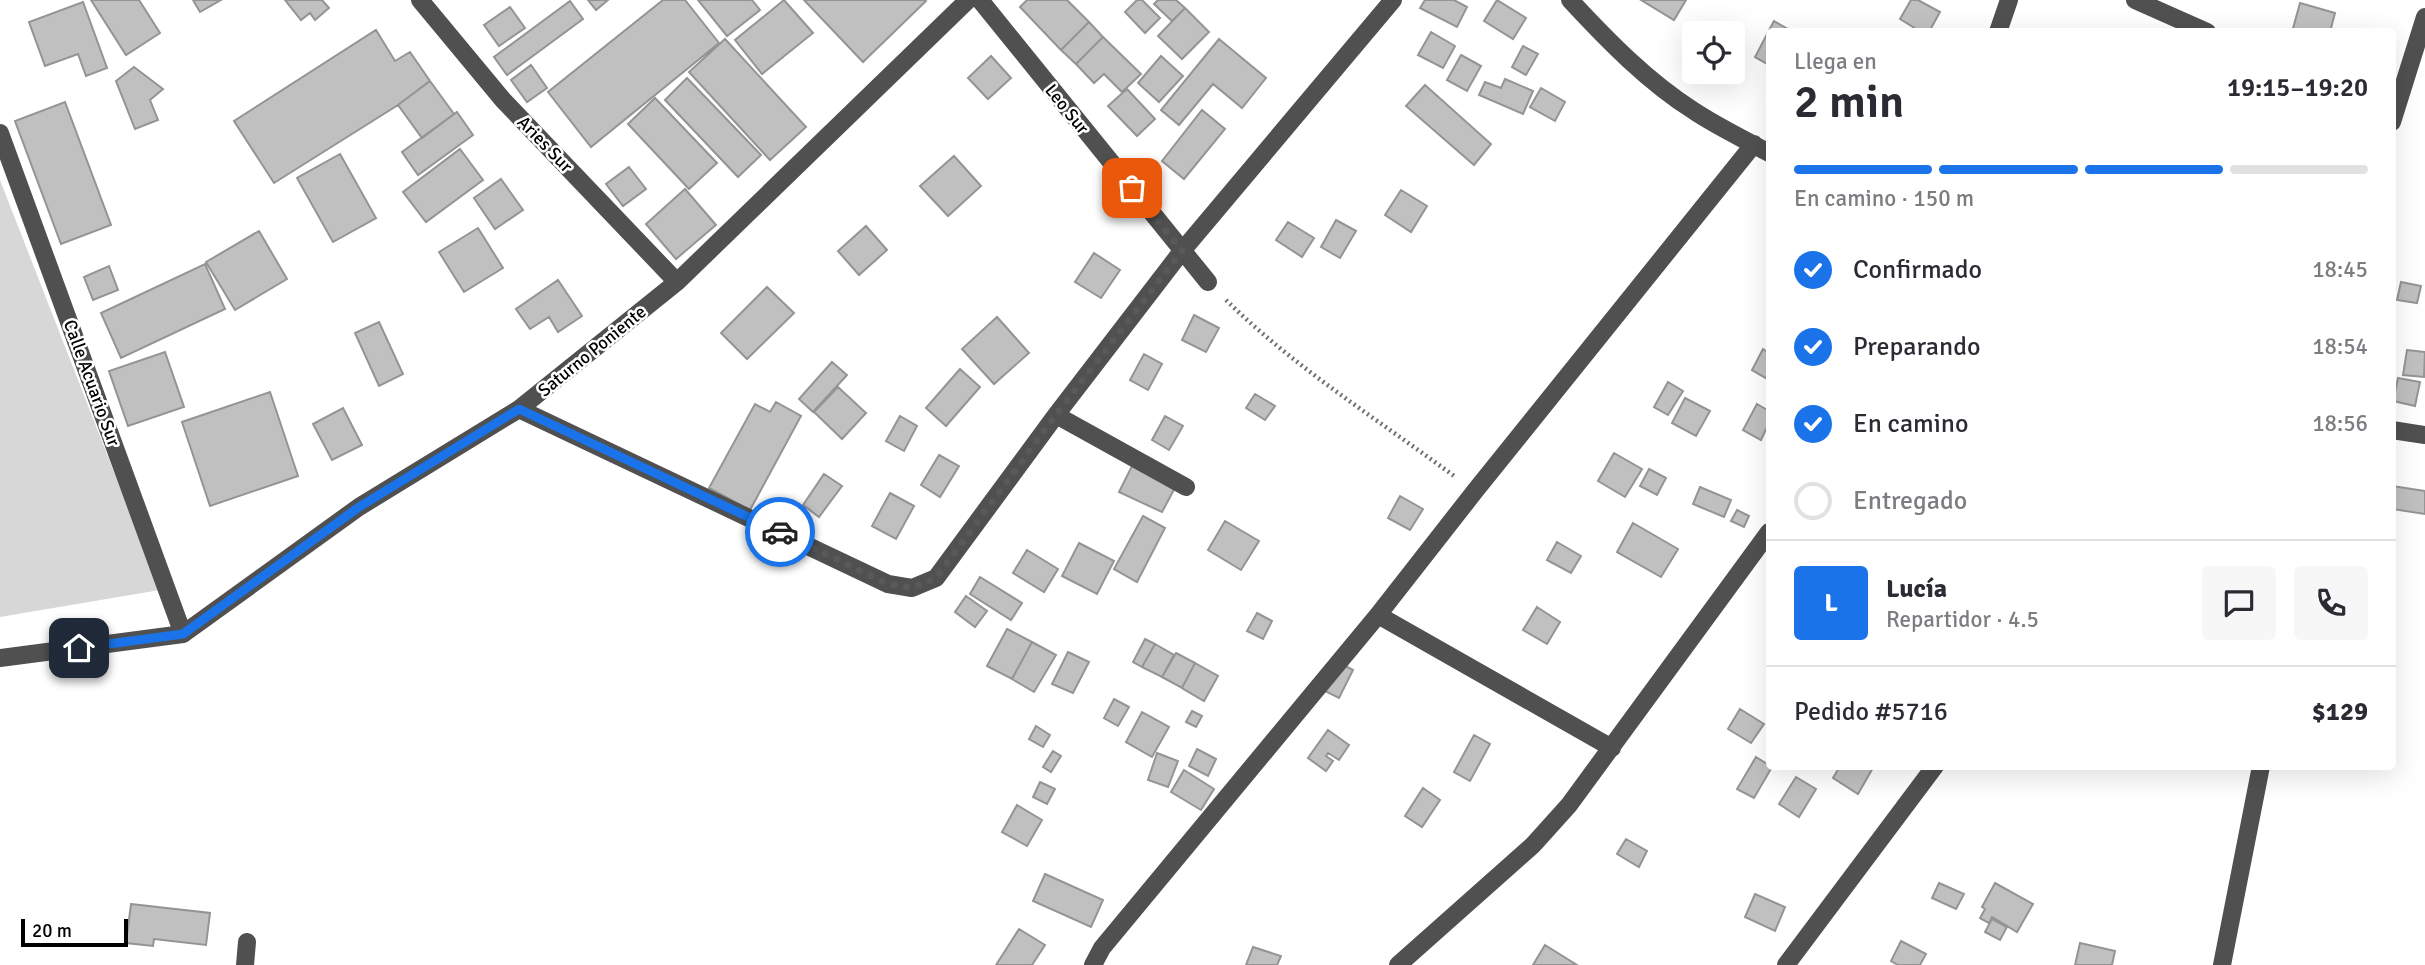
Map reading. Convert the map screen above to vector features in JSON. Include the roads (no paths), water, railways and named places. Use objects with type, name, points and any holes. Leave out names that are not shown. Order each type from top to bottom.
[{"type":"street","name":"Aries Sur","points":[[420,0],[503,100],[677,282]]},
{"type":"street","name":"Saturno Poniente","points":[[0,659],[183,634],[359,507],[519,409],[677,282],[968,0]]},
{"type":"street","name":"Leo Sur","points":[[980,0],[1208,282]]},
{"type":"street","points":[[519,409],[888,584],[912,588],[936,578],[1182,251],[1393,0]]},
{"type":"street","points":[[1093,965],[1102,948],[1378,615],[1475,491],[1761,149],[1693,111],[1643,72],[1570,0]]},
{"type":"street","points":[[1999,28],[2009,0]]},
{"type":"street","points":[[2135,0],[2198,28]]},
{"type":"street","points":[[2396,107],[2425,17]]},
{"type":"street","name":"Calle Acuario Sur","points":[[0,133],[183,634]]},
{"type":"street","points":[[1056,415],[1185,487]]},
{"type":"street","points":[[2396,431],[2425,435]]},
{"type":"street","points":[[1398,965],[1533,845],[1569,806],[1766,537]]},
{"type":"street","points":[[1378,615],[1612,748]]},
{"type":"street","points":[[1786,965],[1933,770]]},
{"type":"street","points":[[2222,965],[2260,770]]},
{"type":"street","points":[[245,965],[247,942]]}]
